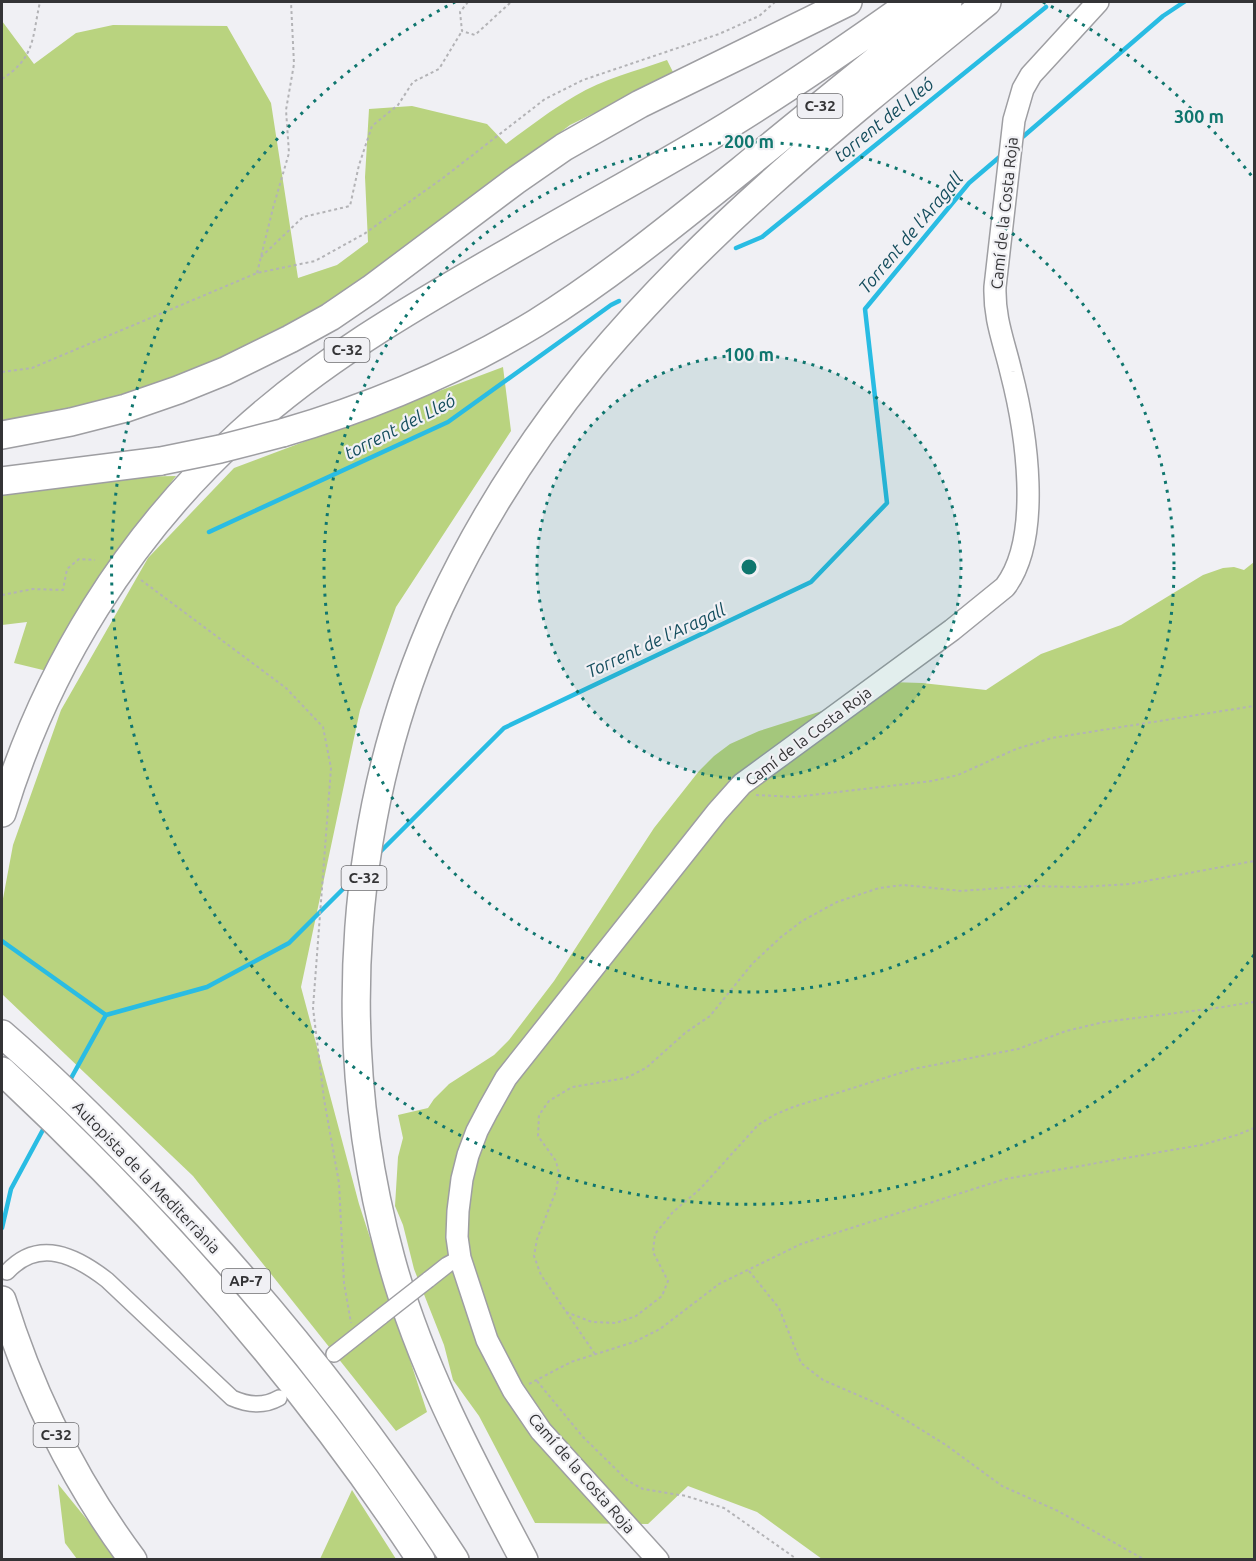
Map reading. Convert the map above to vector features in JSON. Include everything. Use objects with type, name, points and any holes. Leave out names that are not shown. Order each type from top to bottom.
[{"type":"highway","name":"C-32","points":[[2,435],[71,422],[126,408],[225,371],[290,339],[330,317],[371,289],[564,147],[640,104],[848,2]]},
{"type":"highway","name":"C-32","points":[[2,813],[18,763],[47,693],[80,632],[117,573],[164,513],[201,471],[240,433],[294,388],[375,332],[729,125],[912,2]]},
{"type":"highway","name":"C-32","points":[[2,481],[161,461],[282,433],[346,413],[419,384],[504,341],[565,304],[635,255],[948,2]]},
{"type":"highway","name":"C-32","points":[[524,1560],[454,1427],[425,1361],[391,1260],[368,1155],[357,1063],[357,955],[368,847],[391,744],[412,675],[440,608],[471,544],[528,451],[593,365],[666,283],[768,184],[877,91],[987,2]]},
{"type":"highway","name":"Autopista de la Mediterrània","points":[[2,1034],[117,1143],[264,1302],[397,1473],[455,1560]]},
{"type":"highway","name":"Autopista de la Mediterrània","points":[[2,1071],[142,1208],[239,1317],[328,1428],[421,1560]]},
{"type":"highway","name":"C-32","points":[[2,1300],[22,1358],[50,1423],[84,1488],[133,1560]]},
{"type":"street","name":"Camí de la Costa Roja","points":[[658,1560],[541,1431],[513,1390],[487,1340],[460,1258],[457,1237],[462,1179],[468,1155],[481,1124],[506,1078],[717,812],[742,784],[952,630],[1005,587],[1011,578],[1017,567],[1026,530],[1027,472],[1022,425],[994,303],[1014,120],[1023,89],[1031,75],[1098,2]]},
{"type":"street","points":[[8,1272],[22,1258],[33,1254],[59,1254],[71,1257],[107,1280],[232,1398],[252,1405],[266,1404],[279,1398]]},
{"type":"street","points":[[334,1354],[447,1265],[460,1258]]},
{"type":"path","points":[[2,79],[22,63],[33,40],[40,2]]},
{"type":"path","points":[[257,273],[289,153],[286,110],[294,64],[291,2]]},
{"type":"path","points":[[261,257],[303,217],[350,206],[359,165],[372,126],[398,105],[413,82],[439,69],[462,32],[460,12],[468,2]]},
{"type":"path","points":[[462,32],[475,35],[511,2]]},
{"type":"path","points":[[2,372],[32,368],[257,273],[315,261],[364,234],[443,178],[545,99],[583,80],[719,34],[759,15],[775,2]]},
{"type":"path","points":[[2,595],[33,589],[63,591],[67,569],[79,559],[95,560]]},
{"type":"path","points":[[141,580],[286,688],[323,728],[331,768],[313,1008],[324,1099],[339,1183],[344,1283],[356,1337]]},
{"type":"path","points":[[742,784],[754,795],[795,797],[932,781],[958,775],[1016,749],[1052,738],[1254,706]]},
{"type":"path","points":[[595,1354],[541,1275],[534,1256],[537,1239],[556,1191],[559,1174],[556,1161],[538,1136],[539,1115],[549,1101],[572,1087],[626,1078],[646,1068],[685,1033],[710,1016],[752,964],[782,937],[801,921],[837,902],[879,888],[904,885],[962,891],[1025,886],[1080,887],[1130,884],[1254,861]]},
{"type":"path","points":[[566,1312],[592,1322],[616,1323],[636,1316],[662,1296],[668,1281],[653,1252],[655,1233],[673,1212],[700,1190],[758,1125],[774,1115],[912,1070],[1018,1049],[1066,1031],[1104,1022],[1254,1002]]},
{"type":"path","points":[[513,1390],[537,1381],[571,1362],[634,1342],[660,1329],[719,1284],[801,1244],[1005,1179],[1201,1145],[1254,1128]]},
{"type":"path","points":[[748,1270],[779,1308],[801,1363],[824,1380],[883,1406],[946,1444],[1002,1486],[1058,1511],[1145,1560]]},
{"type":"path","points":[[537,1381],[583,1437],[628,1481],[643,1489],[686,1496],[724,1508],[798,1560]]},
{"type":"green space","points":[[2,21],[34,64],[76,33],[113,25],[227,26],[271,103],[298,278],[337,265],[368,242],[365,177],[369,109],[412,106],[487,124],[506,144],[557,107],[597,85],[667,60],[674,74],[570,125],[343,296],[236,352],[188,373],[122,397],[48,416],[2,423]]},
{"type":"green space","points":[[503,367],[511,431],[396,607],[360,710],[301,987],[359,1204],[427,1412],[396,1431],[193,1176],[2,994],[2,904],[13,845],[61,710],[148,558],[234,468]]},
{"type":"green space","points":[[176,476],[90,589],[47,671],[14,663],[27,622],[2,625],[2,493],[123,477]]},
{"type":"green space","points":[[1254,562],[1254,1559],[822,1559],[757,1512],[688,1486],[648,1524],[535,1523],[479,1416],[453,1380],[444,1345],[414,1269],[403,1225],[395,1206],[398,1157],[403,1138],[398,1115],[428,1108],[449,1084],[494,1055],[509,1040],[554,981],[654,828],[699,771],[730,744],[759,731],[822,711],[890,682],[986,690],[1041,654],[1121,625],[1203,575],[1223,568],[1234,567],[1244,570]]},
{"type":"green space","points":[[58,1484],[119,1559],[77,1559],[65,1543]]},
{"type":"green space","points":[[352,1490],[396,1559],[320,1559]]},
{"type":"waterway","name":"Torrent de l'Aragall","points":[[1018,141],[1163,16],[1184,2]]},
{"type":"waterway","name":"torrent del Lleó","points":[[736,248],[762,237],[1046,7]]},
{"type":"waterway","name":"Torrent de l'Aragall","points":[[379,853],[504,728],[811,582],[887,503],[865,309],[969,183],[1003,154]]},
{"type":"waterway","name":"torrent del Lleó","points":[[209,532],[448,422],[619,301]]},
{"type":"waterway","name":"Torrent de l'Aragall","points":[[69,1082],[106,1015],[207,987],[289,943],[354,878]]},
{"type":"waterway","name":"torrent del Lleó","points":[[2,941],[106,1015]]},
{"type":"waterway","name":"Torrent de l'Aragall","points":[[2,1228],[11,1189],[45,1126]]}]
